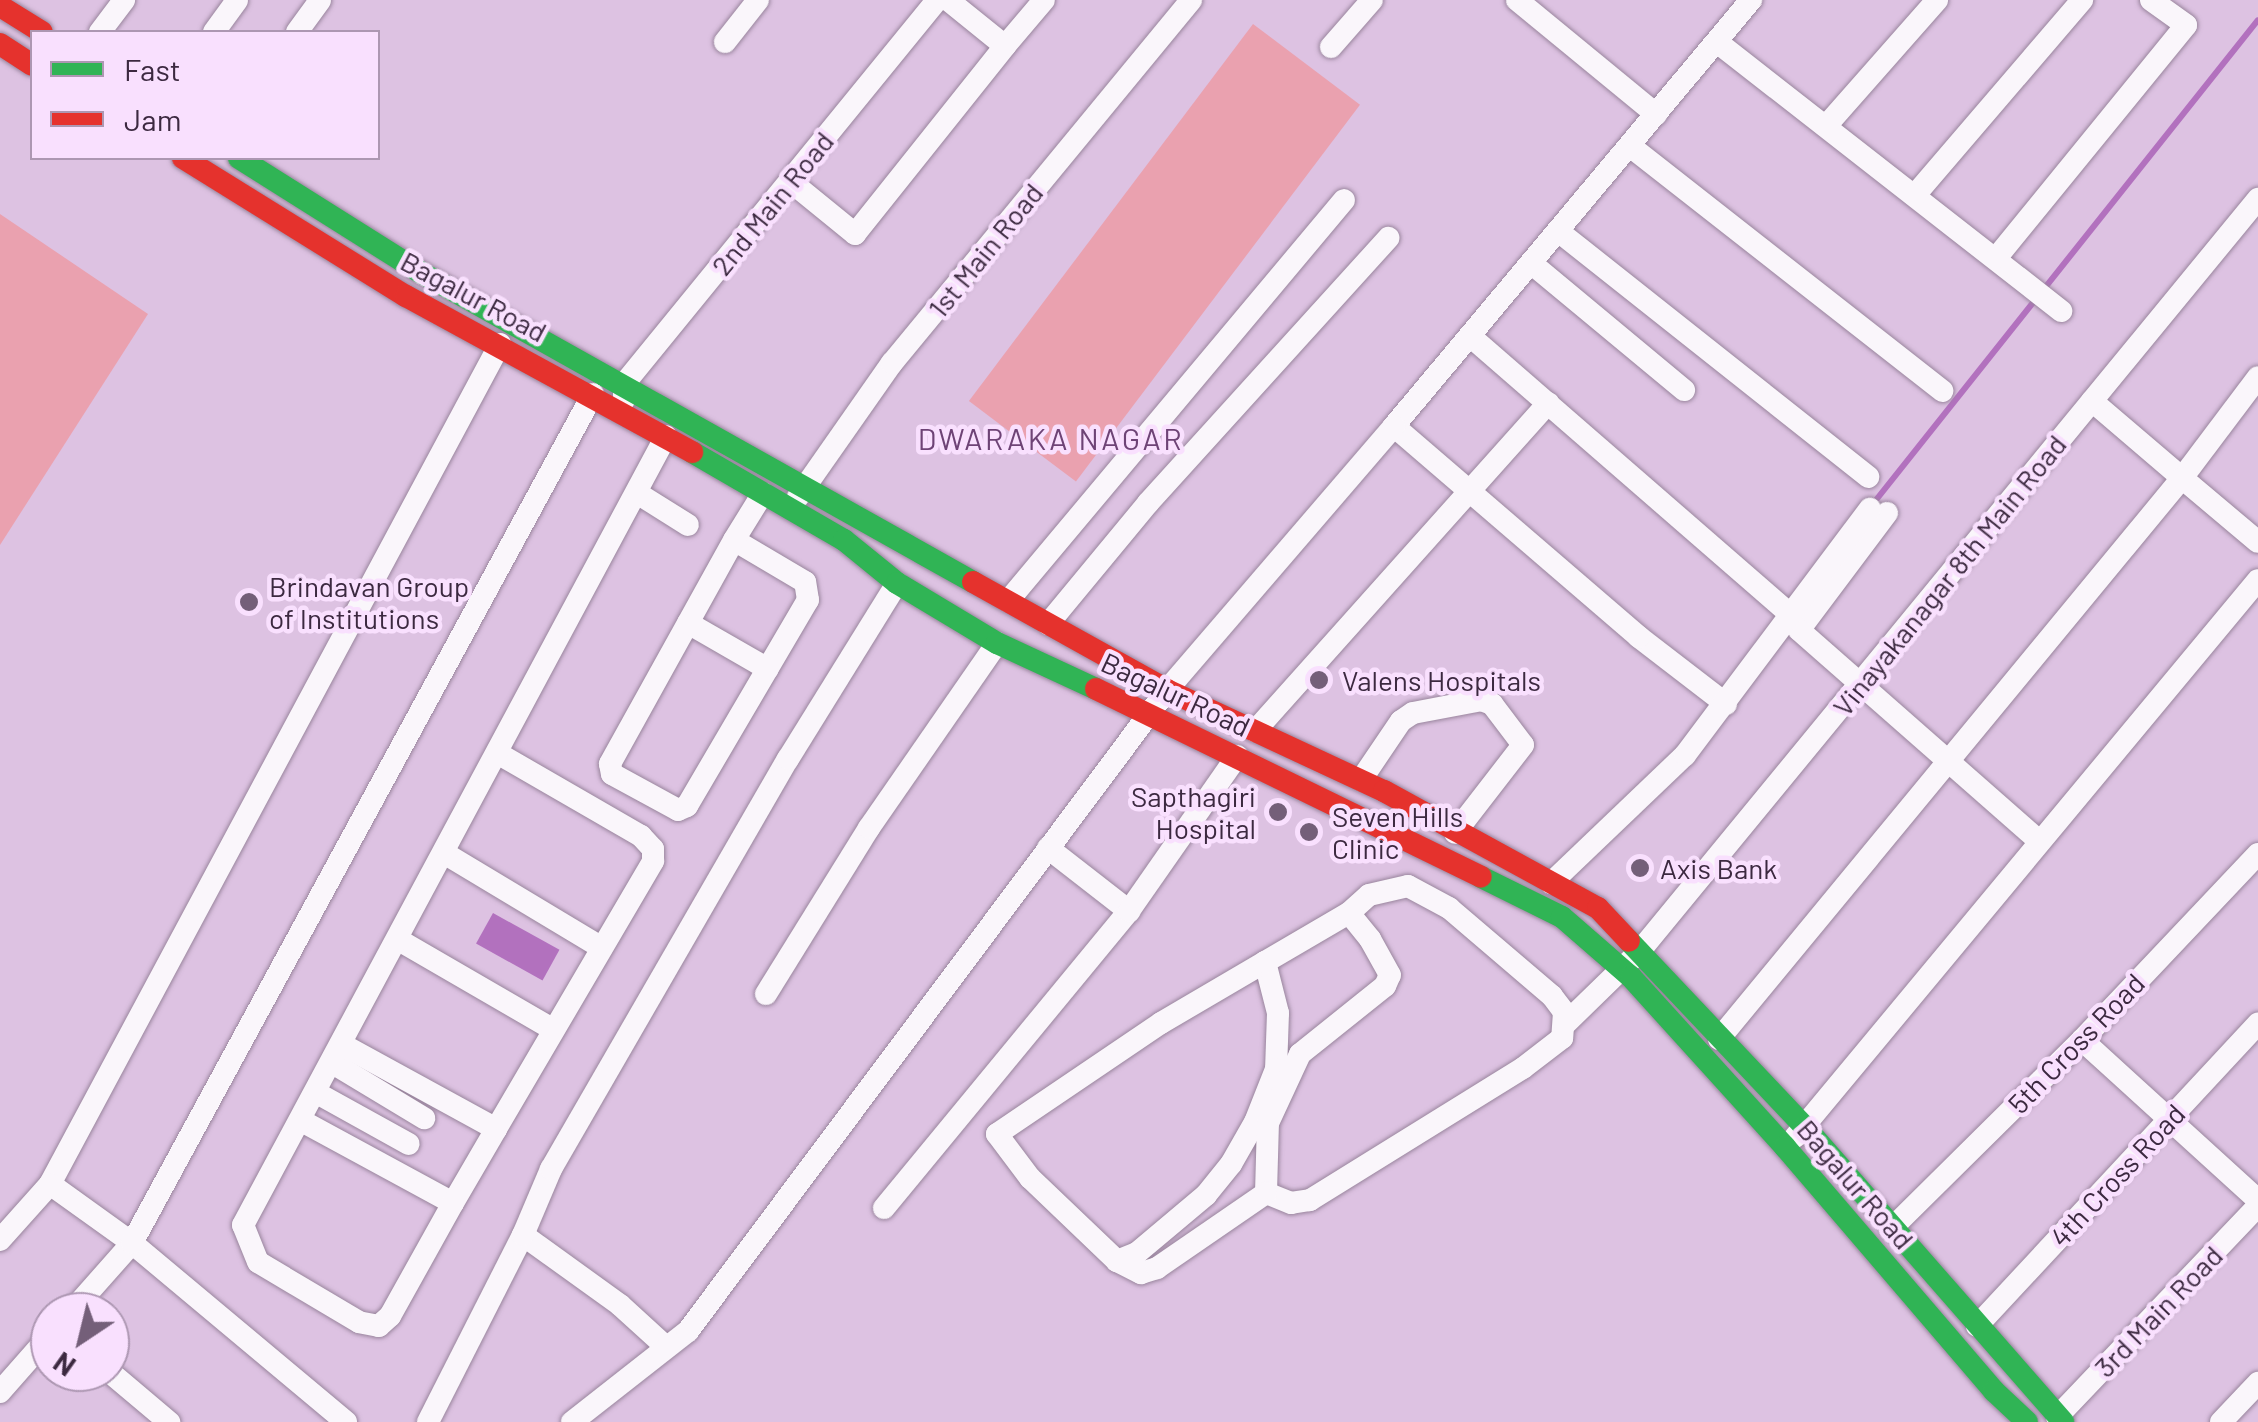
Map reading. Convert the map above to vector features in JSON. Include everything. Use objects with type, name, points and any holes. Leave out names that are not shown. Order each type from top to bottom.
[{"type":"main road","points":[[0,6],[39,30]]},
{"type":"main road","points":[[0,44],[30,63]]},
{"type":"main road","name":"Bagalur Road","points":[[242,160],[420,272],[624,384],[797,498],[897,583],[997,643],[1237,756],[1562,918],[1621,968],[1786,1147],[1994,1391],[2026,1422]]},
{"type":"main road","name":"Bagalur Road","points":[[208,164],[406,296],[593,394],[763,493],[856,512],[1167,690],[1361,780],[1598,908],[1805,1127],[2060,1419]]},
{"type":"main road","points":[[1504,889],[1520,867]]},
{"type":"street","points":[[102,30],[124,0]]},
{"type":"street","points":[[216,30],[238,0]]},
{"type":"street","points":[[299,30],[320,0]]},
{"type":"street","points":[[726,42],[758,0]]},
{"type":"street","name":"2nd Main Road","points":[[624,384],[937,0]]},
{"type":"street","points":[[948,0],[1005,46]]},
{"type":"street","points":[[790,181],[855,234],[1044,0]]},
{"type":"street","name":"1st Main Road","points":[[797,498],[892,363],[1191,0]]},
{"type":"street","points":[[1331,47],[1372,0]]},
{"type":"street","points":[[1517,0],[1656,114]]},
{"type":"street","points":[[572,1422],[688,1331],[1167,690],[1751,0]]},
{"type":"street","points":[[1826,126],[1937,0]]},
{"type":"street","points":[[1916,194],[2082,0]]},
{"type":"street","points":[[1997,257],[2186,26],[2151,0]]},
{"type":"street","points":[[1717,42],[1997,257],[2061,311]]},
{"type":"street","points":[[1630,146],[1944,392]]},
{"type":"street","name":"Vinayakanagar 8th Main Road","points":[[1266,1193],[1291,1203],[1310,1200],[1523,1068],[1562,1038],[1565,1024],[1639,952],[2258,198]]},
{"type":"street","points":[[1008,600],[1344,200]]},
{"type":"street","points":[[1558,231],[1868,477]]},
{"type":"street","points":[[1048,624],[1148,503],[1388,238]]},
{"type":"street","points":[[1532,263],[1684,390]]},
{"type":"street","points":[[1470,336],[1791,615]]},
{"type":"street","points":[[0,1240],[50,1184],[500,344]]},
{"type":"street","points":[[1719,1040],[2182,478],[2258,377]]},
{"type":"street","points":[[623,412],[624,384]]},
{"type":"street","points":[[88,1292],[132,1243],[593,394]]},
{"type":"street","points":[[2092,401],[2256,536]]},
{"type":"street","points":[[1255,731],[1548,403]]},
{"type":"street","points":[[1394,426],[1639,637],[1726,704]]},
{"type":"street","points":[[498,753],[641,836],[652,849],[653,860],[390,1316],[379,1326],[360,1322],[258,1262],[246,1243],[243,1226],[666,436]]},
{"type":"street","points":[[638,493],[688,525]]},
{"type":"street","points":[[734,540],[806,582],[808,600],[687,806],[670,808],[612,774],[610,764],[734,540],[763,493]]},
{"type":"street","points":[[1551,884],[1685,754],[1791,615],[1878,511],[1800,630],[2040,841]]},
{"type":"street","points":[[1786,1147],[2258,580]]},
{"type":"street","points":[[428,1422],[524,1235],[570,1135],[788,759],[897,583]]},
{"type":"street","points":[[688,623],[768,670]]},
{"type":"street","points":[[766,994],[869,828],[997,643]]},
{"type":"street","points":[[1361,780],[1401,721],[1413,713],[1481,700],[1492,704],[1523,745],[1455,833]]},
{"type":"street","points":[[884,1208],[1129,910],[1237,756]]},
{"type":"street","points":[[1048,848],[1129,910]]},
{"type":"street","points":[[1408,886],[1427,850]]},
{"type":"street","points":[[444,852],[602,948]]},
{"type":"street","name":"5th Cross Road","points":[[1891,1229],[2082,1040],[2258,854]]},
{"type":"street","points":[[1449,908],[1475,875]]},
{"type":"street","points":[[1348,912],[1370,939],[1390,975],[1385,986],[1300,1054],[1268,1123],[1266,1193],[1158,1268],[1141,1274],[1117,1261],[1030,1178],[997,1134],[1162,1023],[1348,912],[1369,895],[1408,886],[1449,908],[1552,996],[1564,1012],[1565,1024]]},
{"type":"street","points":[[397,939],[554,1030]]},
{"type":"street","points":[[1117,1261],[1137,1253],[1206,1196],[1231,1164],[1255,1122],[1276,1069],[1278,1014],[1266,962]]},
{"type":"street","name":"4th Cross Road","points":[[1977,1326],[2258,1024]]},
{"type":"street","points":[[2082,1040],[2258,1203]]},
{"type":"street","points":[[336,1053],[424,1118]]},
{"type":"street","points":[[336,1053],[496,1129]]},
{"type":"street","points":[[315,1092],[409,1144]]},
{"type":"street","points":[[300,1120],[453,1202]]},
{"type":"street","points":[[50,1184],[132,1243],[346,1422]]},
{"type":"street","name":"3rd Main Road","points":[[2060,1419],[2258,1203]]},
{"type":"street","points":[[524,1235],[620,1305],[665,1346]]},
{"type":"street","points":[[0,1392],[30,1358]]},
{"type":"street","points":[[2221,1422],[2258,1382]]},
{"type":"street","points":[[130,1389],[169,1422]]},
{"type":"shaded area","points":[[1253,24],[1360,105],[1076,482],[969,401]]},
{"type":"shaded area","points":[[0,214],[148,314],[0,545]]},
{"type":"shaded area","points":[[493,913],[559,950],[543,980],[476,944]]},
{"type":"waterway","points":[[1876,500],[2258,20]]},
{"type":"traffic: fast","points":[[242,160],[420,272],[973,582]]},
{"type":"traffic: fast","points":[[692,452],[844,540],[897,583],[997,643],[1096,689]]},
{"type":"traffic: fast","points":[[1481,877],[1562,917],[1631,977],[1785,1147],[1994,1391],[2027,1422]]},
{"type":"traffic: fast","points":[[1629,941],[1805,1127],[2063,1422]]},
{"type":"traffic: jam","points":[[0,6],[39,30]]},
{"type":"traffic: jam","points":[[0,44],[30,64]]},
{"type":"traffic: jam","points":[[186,160],[406,296],[692,452]]},
{"type":"traffic: jam","points":[[973,582],[1167,690],[1384,791],[1598,908],[1629,941]]},
{"type":"traffic: jam","points":[[1096,689],[1481,877]]},
{"type":"place","name":"Brindavan Group of Institutions","points":[[249,602]]},
{"type":"place","name":"Valens Hospitals","points":[[1319,680]]},
{"type":"place","name":"Sapthagiri Hospital","points":[[1278,812]]},
{"type":"place","name":"Seven Hills Clinic","points":[[1309,832]]},
{"type":"place","name":"Axis Bank","points":[[1640,868]]},
{"type":"district","name":"DWARAKA NAGAR","points":[[1051,438]]}]
